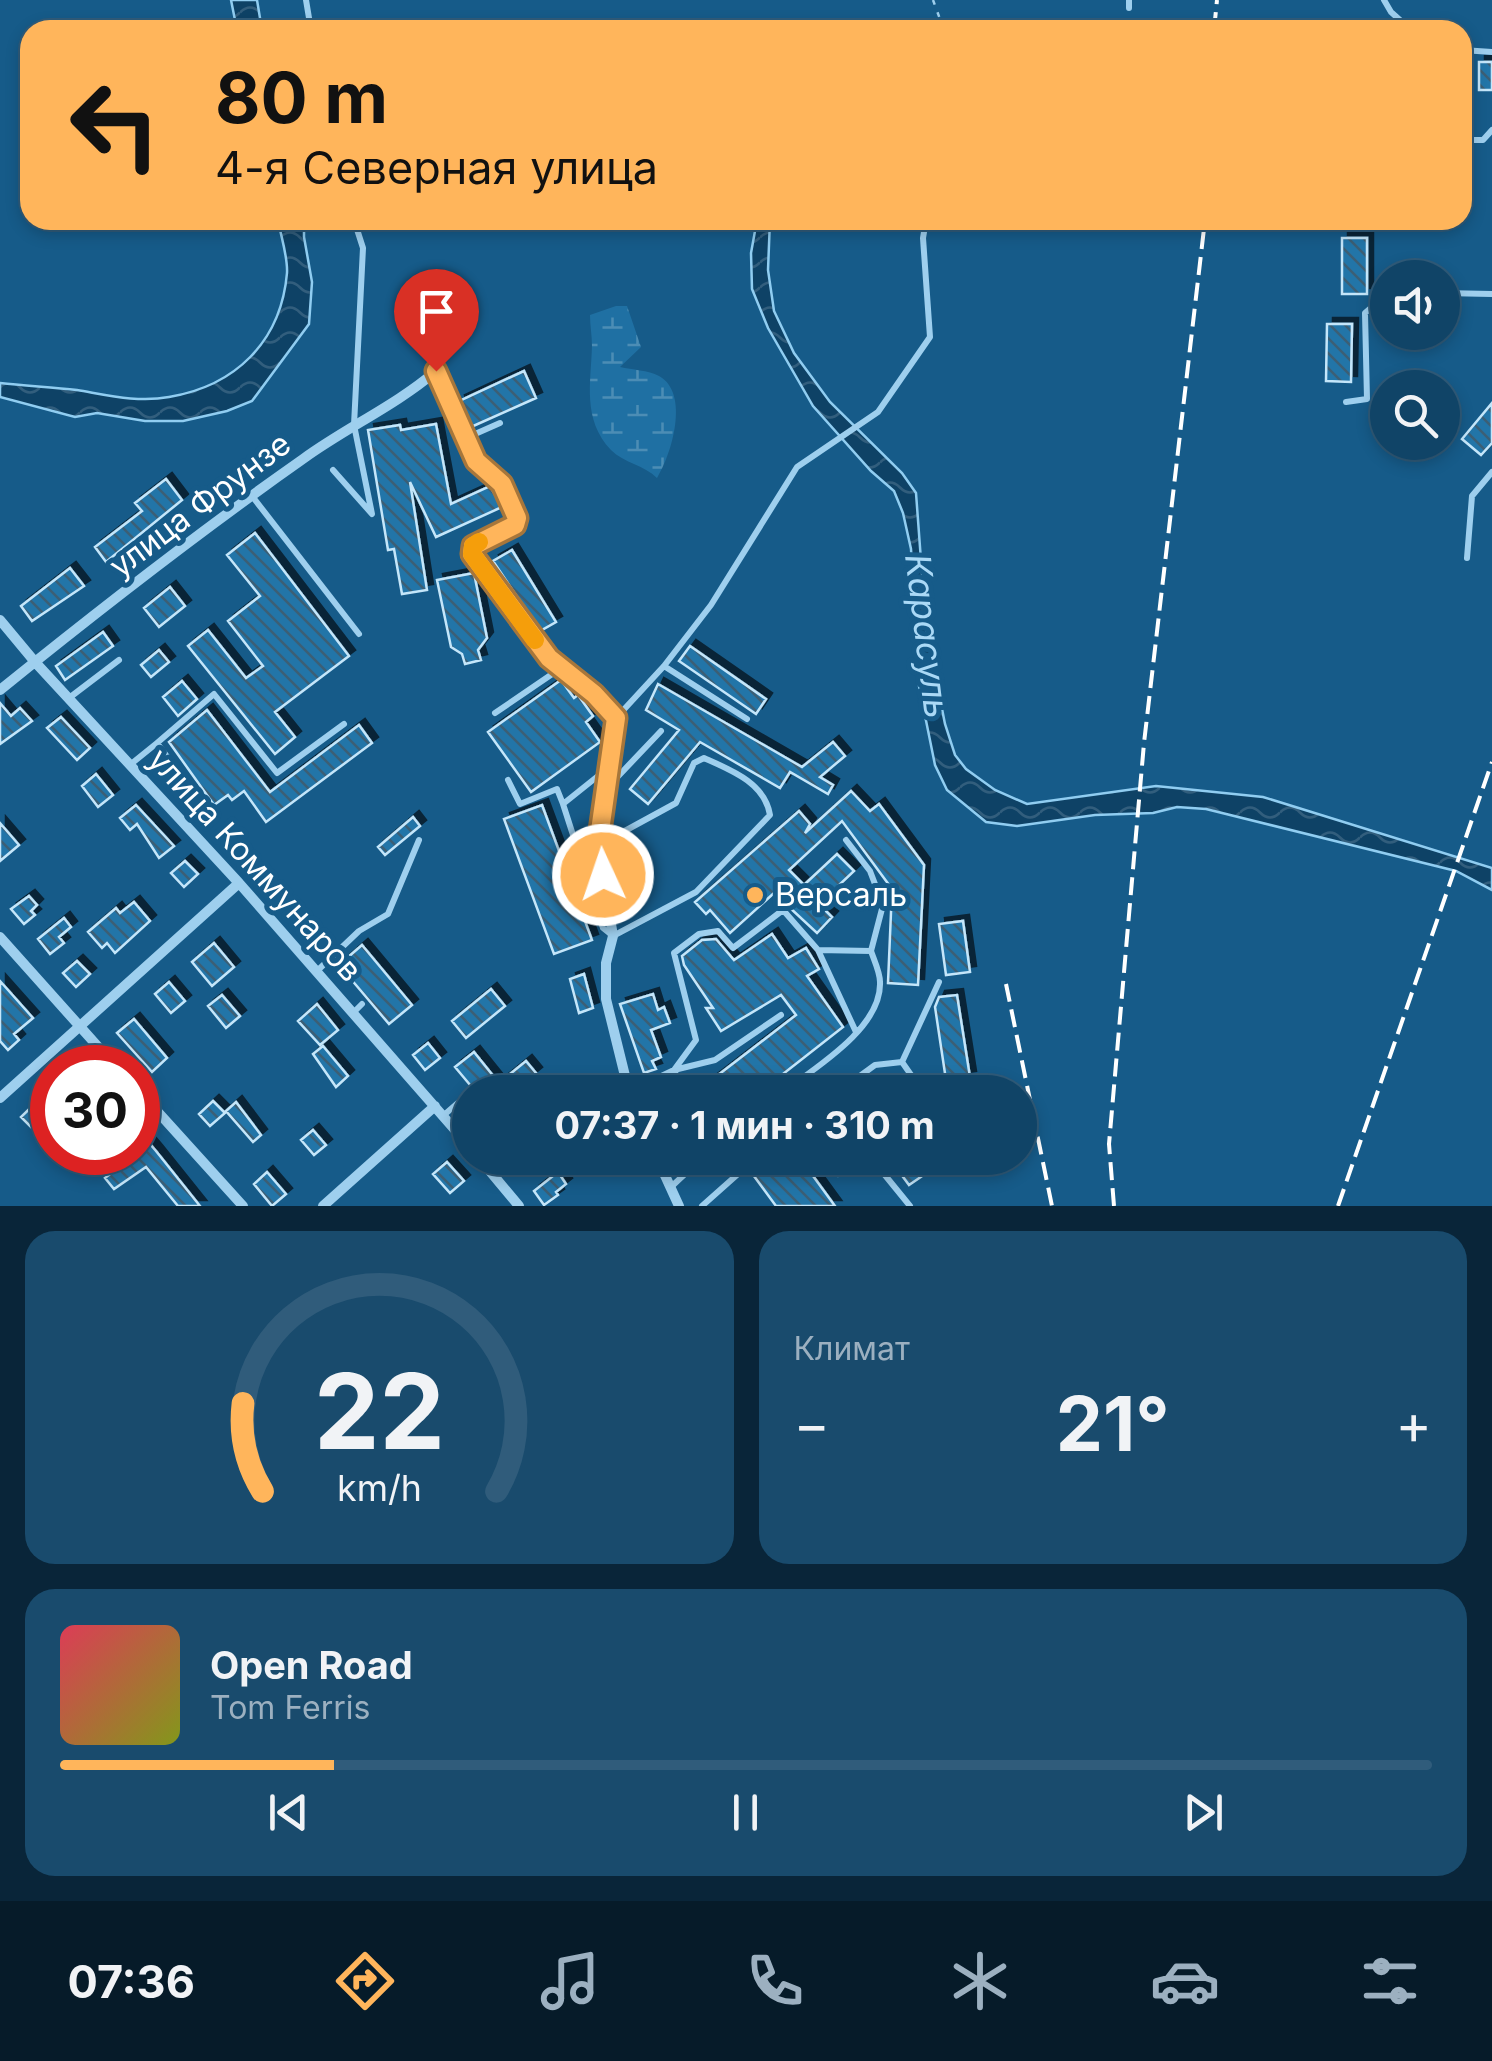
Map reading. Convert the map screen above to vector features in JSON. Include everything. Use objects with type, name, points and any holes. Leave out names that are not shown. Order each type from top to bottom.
[{"type":"street","name":"улица Фрунзе","points":[[0,690],[252,496],[354,425],[403,399],[436,371]]},
{"type":"street","points":[[436,371],[476,461],[502,484],[517,518],[515,525],[473,546],[472,554],[549,658],[594,694],[616,718],[598,845],[613,936],[606,963],[606,999],[625,1075]]},
{"type":"street","name":"улица Коммунаров","points":[[0,620],[317,971],[358,1008],[452,1125]]},
{"type":"street","points":[[0,1098],[239,882]]},
{"type":"street","points":[[0,937],[96,1045]]},
{"type":"street","points":[[323,1206],[440,1111]]},
{"type":"street","points":[[160,1114],[243,1206]]},
{"type":"street","points":[[493,1175],[519,1206]]},
{"type":"street","points":[[665,1175],[679,1206]]},
{"type":"lane","points":[[1384,0],[1400,20]]},
{"type":"lane","points":[[332,470],[372,514],[354,425],[362,248],[357,230]]},
{"type":"lane","points":[[616,718],[664,666],[711,605],[798,467],[878,412],[930,337],[924,230]]},
{"type":"lane","points":[[1460,293],[1492,294]]},
{"type":"lane","points":[[1346,402],[1367,399],[1364,313],[1370,308]]},
{"type":"lane","points":[[431,336],[436,371]]},
{"type":"lane","points":[[465,439],[500,423]]},
{"type":"lane","points":[[1467,558],[1472,496],[1492,472]]},
{"type":"lane","points":[[252,496],[359,634]]},
{"type":"lane","points":[[69,698],[119,660]]},
{"type":"lane","points":[[664,666],[748,719]]},
{"type":"lane","points":[[495,713],[561,668]]},
{"type":"lane","points":[[131,764],[214,694],[277,773],[344,724]]},
{"type":"lane","points":[[606,789],[661,730]]},
{"type":"lane","points":[[157,744],[207,811]]},
{"type":"lane","points":[[508,780],[520,804],[557,789],[603,928],[613,936],[696,892],[770,816],[768,803],[764,793],[731,770],[704,758],[694,763],[676,804],[598,845]]},
{"type":"lane","points":[[564,804],[609,767]]},
{"type":"lane","points":[[317,971],[359,931],[388,914],[419,840]]},
{"type":"lane","points":[[804,1075],[872,1015],[880,982],[871,951],[884,904],[870,872],[846,840]]},
{"type":"lane","points":[[674,1070],[696,1040],[674,954],[699,934],[718,931],[733,948],[783,910],[818,950],[856,1032]]},
{"type":"lane","points":[[818,950],[871,951]]},
{"type":"lane","points":[[902,1062],[940,982]]},
{"type":"lane","points":[[664,1075],[715,1060],[780,1016]]},
{"type":"lane","points":[[860,1075],[875,1064],[902,1062]]},
{"type":"lane","points":[[902,1062],[911,1075]]},
{"type":"lane","points":[[674,1070],[676,1075]]},
{"type":"lane","points":[[440,1111],[452,1104]]},
{"type":"lane","points":[[670,1187],[683,1175]]},
{"type":"lane","points":[[702,1206],[737,1175]]},
{"type":"lane","points":[[885,1175],[910,1206]]},
{"type":"green space","points":[[627,306],[641,347],[620,367],[659,376],[674,396],[672,440],[657,478],[611,450],[592,413],[590,315]]},
{"type":"water","points":[[231,0],[257,0],[260,20],[235,20]]},
{"type":"water","points":[[280,230],[304,230],[312,282],[309,324],[252,401],[183,421],[145,421],[97,413],[75,417],[0,397],[0,383],[157,399],[214,383],[234,371],[264,340],[283,298],[285,254]]},
{"type":"water","name":"Карасуль","points":[[755,230],[770,230],[768,270],[774,311],[794,353],[830,402],[902,473],[916,493],[926,628],[945,724],[955,755],[966,769],[995,790],[1027,804],[1156,786],[1263,797],[1492,868],[1492,890],[1456,871],[1206,809],[1177,807],[1153,813],[1095,815],[1017,826],[986,822],[947,790],[935,765],[918,681],[911,549],[903,513],[894,491],[813,406],[768,328],[752,289]]},
{"type":"building","points":[[1479,62],[1492,62],[1492,90],[1479,90]]},
{"type":"building","points":[[1342,238],[1367,238],[1367,294],[1342,294]]},
{"type":"building","points":[[1327,324],[1352,324],[1351,382],[1326,381]]},
{"type":"building","points":[[524,371],[536,398],[471,427],[459,401]]},
{"type":"building","points":[[1492,403],[1492,443],[1481,455],[1462,439]]},
{"type":"building","points":[[436,424],[451,504],[490,486],[502,507],[436,537],[410,482],[427,590],[402,594],[394,549],[388,550],[368,430]]},
{"type":"building","points":[[166,479],[182,500],[106,562],[95,547],[142,511],[135,503]]},
{"type":"building","points":[[255,533],[349,656],[275,712],[295,737],[275,754],[188,646],[208,630],[246,678],[263,666],[228,621],[260,596],[227,555]]},
{"type":"building","points":[[512,550],[556,622],[540,631],[493,561]]},
{"type":"building","points":[[70,568],[84,586],[32,621],[21,606]]},
{"type":"building","points":[[474,573],[487,638],[478,650],[481,660],[465,664],[462,654],[451,647],[437,580]]},
{"type":"building","points":[[170,587],[185,606],[159,627],[144,608]]},
{"type":"building","points":[[103,632],[113,646],[65,680],[56,666]]},
{"type":"building","points":[[690,646],[766,699],[756,714],[679,661]]},
{"type":"building","points":[[159,650],[169,662],[151,677],[141,665]]},
{"type":"building","points":[[561,680],[593,716],[586,722],[600,742],[531,792],[488,732]]},
{"type":"building","points":[[182,681],[197,699],[178,716],[163,697]]},
{"type":"building","points":[[658,684],[802,767],[833,742],[845,756],[820,777],[833,785],[828,794],[790,772],[780,788],[700,742],[648,804],[630,789],[679,730],[646,710]]},
{"type":"building","points":[[0,703],[11,716],[20,708],[32,721],[0,744]]},
{"type":"building","points":[[207,710],[270,792],[359,725],[372,743],[266,822],[244,791],[232,800],[228,795],[214,805],[169,742]]},
{"type":"building","points":[[61,717],[90,748],[77,760],[47,728]]},
{"type":"building","points":[[96,774],[113,795],[98,807],[82,786]]},
{"type":"building","points":[[851,791],[870,811],[879,804],[924,865],[918,985],[888,983],[892,889],[842,821],[789,870],[804,885],[837,854],[854,871],[819,904],[832,917],[817,933],[774,893],[730,933],[710,910],[706,914],[695,902],[799,811],[810,824],[805,833]]},
{"type":"building","points":[[136,805],[174,846],[159,858],[137,824],[130,830],[120,818]]},
{"type":"building","points":[[542,805],[592,940],[554,954],[504,819]]},
{"type":"building","points":[[413,817],[420,826],[385,855],[378,847]]},
{"type":"building","points":[[0,823],[19,845],[0,861]]},
{"type":"building","points":[[185,861],[198,874],[184,887],[171,873]]},
{"type":"building","points":[[29,896],[37,905],[31,911],[35,915],[24,924],[11,909]]},
{"type":"building","points":[[134,902],[150,921],[115,953],[107,943],[102,948],[88,932],[116,908],[120,913]]},
{"type":"building","points":[[64,918],[71,927],[59,937],[64,943],[50,954],[38,939]]},
{"type":"building","points":[[963,921],[970,972],[946,975],[939,924]]},
{"type":"building","points":[[772,934],[788,958],[806,948],[819,969],[807,976],[843,1027],[782,1075],[718,1075],[796,1015],[781,995],[721,1031],[706,1008],[713,1008],[682,956],[702,940],[716,939],[734,960]]},
{"type":"building","points":[[214,943],[234,967],[212,986],[192,962]]},
{"type":"building","points":[[362,945],[412,1005],[389,1024],[339,965]]},
{"type":"building","points":[[77,961],[90,974],[76,987],[63,973]]},
{"type":"building","points":[[584,974],[593,1008],[579,1013],[570,979]]},
{"type":"building","points":[[0,981],[33,1018],[14,1034],[19,1040],[8,1050],[0,1041]]},
{"type":"building","points":[[169,982],[185,1001],[171,1013],[155,994]]},
{"type":"building","points":[[491,989],[505,1006],[466,1038],[452,1021]]},
{"type":"building","points":[[653,994],[658,1010],[664,1007],[670,1023],[651,1030],[661,1057],[652,1061],[656,1069],[644,1073],[620,1004]]},
{"type":"building","points":[[222,995],[240,1016],[226,1028],[208,1006]]},
{"type":"building","points":[[957,995],[970,1075],[945,1075],[935,1007],[939,997]]},
{"type":"building","points":[[317,1004],[338,1030],[320,1045],[298,1021]]},
{"type":"building","points":[[134,1019],[156,1045],[128,1045],[117,1033]]},
{"type":"building","points":[[428,1043],[440,1058],[425,1070],[413,1055]]},
{"type":"building","points":[[323,1046],[348,1076],[336,1087],[313,1054]]},
{"type":"building","points":[[474,1052],[493,1075],[462,1075],[455,1067]]},
{"type":"building","points":[[526,1061],[536,1073],[534,1075],[509,1075]]},
{"type":"building","points":[[213,1101],[225,1113],[210,1126],[199,1114]]},
{"type":"building","points":[[236,1102],[261,1135],[253,1142],[226,1111]]},
{"type":"building","points":[[30,1108],[30,1126],[21,1117]]},
{"type":"building","points":[[313,1130],[326,1145],[314,1155],[301,1140]]},
{"type":"building","points":[[160,1157],[200,1206],[178,1206],[153,1175],[160,1175]]},
{"type":"building","points":[[447,1162],[452,1175],[464,1181],[450,1193],[433,1174]]},
{"type":"building","points":[[267,1172],[286,1194],[272,1206],[254,1184]]},
{"type":"building","points":[[109,1175],[134,1175],[114,1189],[105,1178]]},
{"type":"building","points":[[554,1175],[560,1175],[566,1184],[544,1205],[534,1191]]},
{"type":"building","points":[[753,1175],[812,1175],[835,1206],[776,1206]]},
{"type":"building","points":[[902,1175],[924,1175],[909,1185]]},
{"type":"railway","points":[[1215,20],[1217,0]]},
{"type":"railway","points":[[1114,1206],[1109,1144],[1144,743],[1204,230]]},
{"type":"railway","points":[[1338,1206],[1492,762]]},
{"type":"railway","points":[[1006,984],[1052,1206]]},
{"type":"slow traffic","points":[[479,542],[473,546],[472,554],[535,640]]},
{"type":"place","name":"Версаль","points":[[755,895]]},
{"type":"route","points":[[436,371],[476,461],[502,484],[517,518],[515,525],[473,546],[472,554],[549,658],[594,694],[616,718],[598,845],[603,875]]}]
